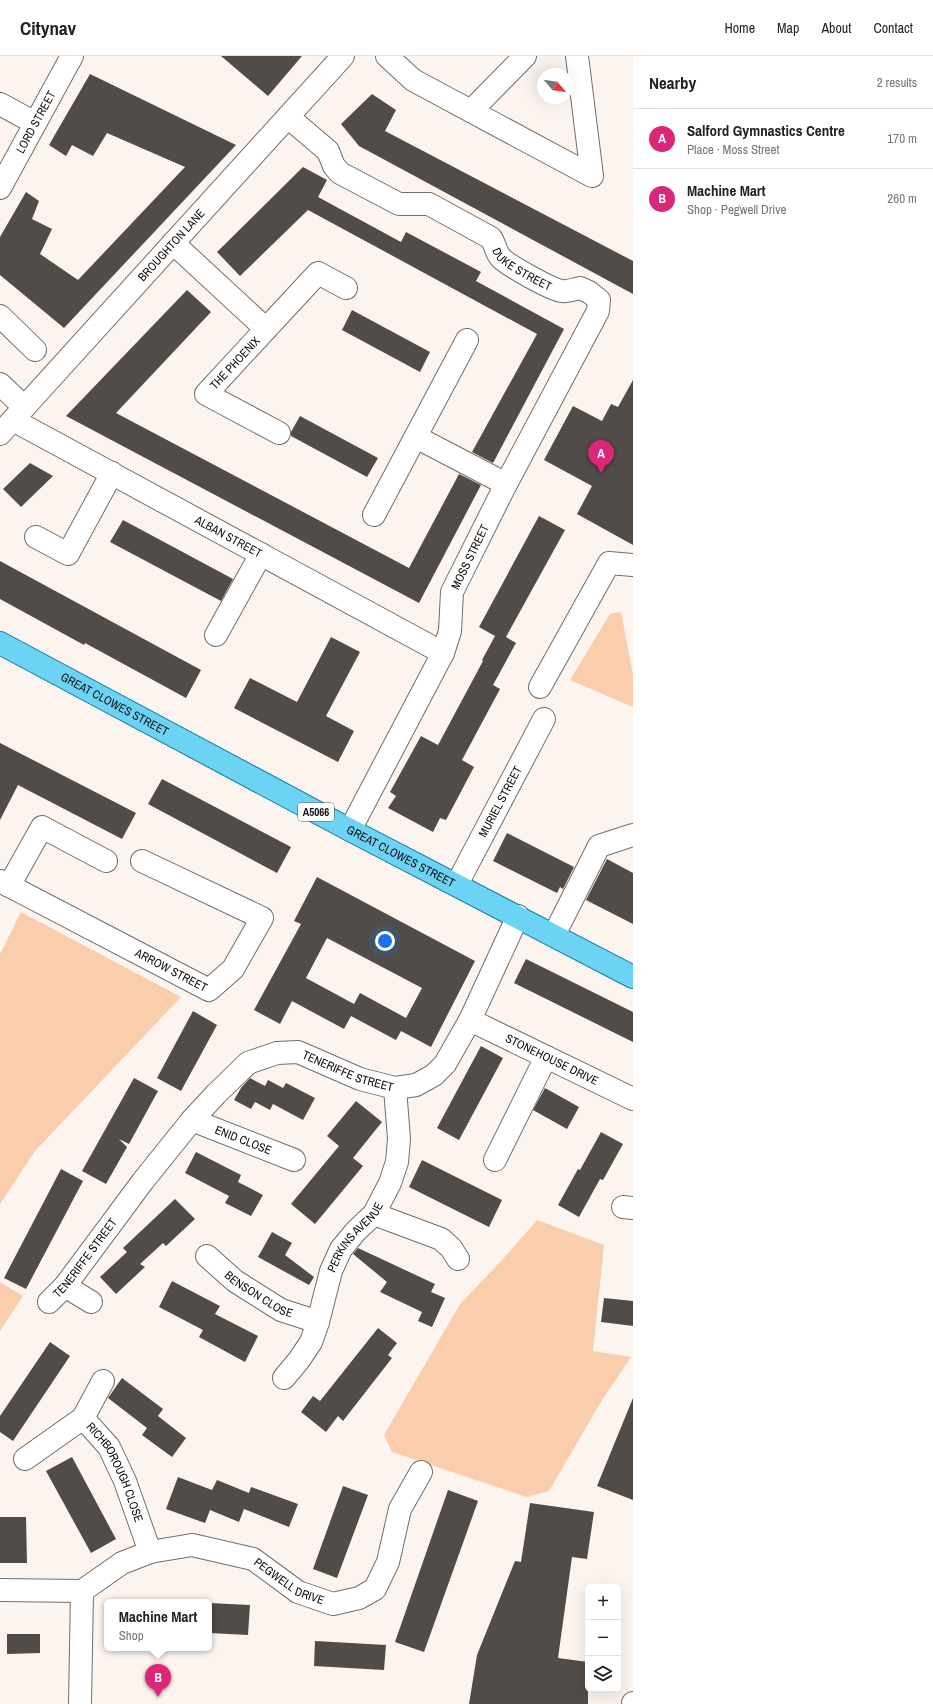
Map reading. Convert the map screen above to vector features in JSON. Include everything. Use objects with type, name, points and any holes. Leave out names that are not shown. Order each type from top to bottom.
[{"type":"main road","name":"GREAT CLOWES STREET","points":[[0,643],[350,830],[457,884],[633,977]]},
{"type":"street","name":"LORD STREET","points":[[0,188],[72,56]]},
{"type":"street","name":"BROUGHTON LANE","points":[[12,420],[343,56]]},
{"type":"street","points":[[387,56],[413,80],[592,176],[577,56]]},
{"type":"street","points":[[471,111],[525,56]]},
{"type":"street","points":[[0,104],[35,123]]},
{"type":"street","name":"DUKE STREET","points":[[288,117],[328,151],[334,166],[340,173],[399,204],[429,204],[491,238],[495,244],[499,256],[506,263],[556,290],[568,291],[580,288],[589,292],[599,300],[598,311]]},
{"type":"street","name":"THE PHOENIX","points":[[173,243],[266,329],[206,394],[279,433]]},
{"type":"street","points":[[266,329],[318,273],[346,288]]},
{"type":"street","name":"MOSS STREET","points":[[350,830],[443,653],[450,631],[452,592],[506,484],[598,311]]},
{"type":"street","points":[[0,316],[35,350]]},
{"type":"street","points":[[374,515],[467,340]]},
{"type":"street","points":[[0,384],[12,420]]},
{"type":"street","name":"ALBAN STREET","points":[[12,420],[443,653]]},
{"type":"street","points":[[416,437],[506,484]]},
{"type":"street","points":[[36,537],[68,554],[112,473]]},
{"type":"street","points":[[216,635],[261,554]]},
{"type":"street","points":[[540,687],[609,563],[633,565]]},
{"type":"street","name":"MURIEL STREET","points":[[457,884],[544,719]]},
{"type":"street","points":[[5,884],[42,827],[106,860]]},
{"type":"street","points":[[554,935],[599,846],[633,835]]},
{"type":"street","name":"ARROW STREET","points":[[5,884],[209,990],[233,969],[262,918],[142,861]]},
{"type":"street","name":"TENERIFFE STREET","points":[[49,1302],[64,1286],[143,1181],[192,1120],[248,1062],[277,1053],[298,1052],[360,1079],[395,1088],[416,1085],[434,1076],[445,1064],[470,1020],[518,916]]},
{"type":"street","name":"STONEHOUSE DRIVE","points":[[470,1020],[633,1099]]},
{"type":"street","points":[[495,1160],[546,1057]]},
{"type":"street","name":"PERKINS AVENUE","points":[[284,1378],[299,1360],[311,1342],[318,1322],[331,1271],[341,1249],[356,1231],[374,1214],[390,1183],[397,1162],[399,1139],[395,1088]]},
{"type":"street","name":"ENID CLOSE","points":[[192,1120],[294,1160]]},
{"type":"street","points":[[374,1214],[441,1239],[451,1248],[458,1259]]},
{"type":"street","name":"BENSON CLOSE","points":[[207,1256],[235,1281],[275,1307],[318,1322]]},
{"type":"street","points":[[64,1286],[91,1302]]},
{"type":"street","points":[[83,1418],[103,1381]]},
{"type":"street","name":"RICHBOROUGH CLOSE","points":[[25,1460],[83,1418],[110,1447],[125,1481],[150,1552]]},
{"type":"street","name":"PEGWELL DRIVE","points":[[82,1591],[122,1563],[150,1552],[192,1545],[253,1559],[298,1592],[333,1604],[359,1598],[375,1589],[388,1562],[400,1509],[421,1472]]},
{"type":"street","points":[[0,1590],[82,1591],[80,1704]]},
{"type":"shaded area","points":[[621,612],[633,675],[633,707],[570,680],[610,614]]},
{"type":"shaded area","points":[[21,912],[181,997],[35,1151],[0,1204],[0,954]]},
{"type":"shaded area","points":[[537,1220],[604,1245],[593,1351],[631,1357],[602,1400],[549,1491],[527,1497],[392,1452],[384,1435],[460,1304],[504,1258]]},
{"type":"shaded area","points":[[0,1282],[23,1296],[0,1331]]},
{"type":"building","points":[[221,56],[302,56],[268,96]]},
{"type":"building","points":[[90,74],[236,145],[64,328],[0,275],[0,237],[26,192],[39,201],[32,219],[52,229],[40,254],[78,280],[185,167],[107,133],[93,156],[72,145],[66,156],[49,145]]},
{"type":"building","points":[[372,94],[396,110],[385,131],[633,261],[633,294],[359,146],[341,124]]},
{"type":"building","points":[[303,167],[327,180],[318,197],[401,242],[406,232],[481,272],[476,281],[564,329],[493,463],[472,452],[537,334],[308,210],[240,276],[217,252]]},
{"type":"building","points":[[187,290],[211,312],[116,413],[409,568],[459,474],[481,485],[419,603],[66,416]]},
{"type":"building","points":[[352,310],[430,352],[420,372],[342,330]]},
{"type":"building","points":[[633,380],[633,545],[577,514],[592,486],[544,460],[573,406],[602,421],[611,404],[618,407]]},
{"type":"building","points":[[300,416],[378,458],[367,477],[291,436],[291,432]]},
{"type":"building","points":[[30,463],[53,476],[21,507],[3,489]]},
{"type":"building","points":[[539,516],[565,530],[506,637],[516,643],[493,685],[500,689],[462,760],[474,767],[446,820],[440,818],[433,832],[388,808],[396,796],[390,792],[421,736],[438,745],[495,636],[479,627]]},
{"type":"building","points":[[123,520],[233,579],[221,601],[110,542]]},
{"type":"building","points":[[0,561],[201,670],[186,698],[0,599]]},
{"type":"building","points":[[331,637],[360,652],[326,716],[354,731],[338,762],[234,708],[250,678],[297,702]]},
{"type":"building","points":[[0,743],[136,813],[122,839],[18,785],[0,820]]},
{"type":"building","points":[[162,779],[291,847],[277,873],[148,804]]},
{"type":"building","points":[[507,833],[574,867],[563,889],[560,887],[557,893],[493,861]]},
{"type":"building","points":[[607,859],[633,873],[633,924],[586,900]]},
{"type":"building","points":[[317,877],[475,961],[431,1047],[401,1031],[396,1040],[351,1016],[344,1029],[292,1001],[280,1024],[254,1010],[301,924],[294,921]],"holes":[[[327,938],[422,988],[406,1018],[360,993],[354,1004],[306,978]]]},
{"type":"building","points":[[526,959],[633,1012],[633,1042],[514,983]]},
{"type":"building","points":[[193,1011],[217,1025],[181,1091],[157,1078]]},
{"type":"building","points":[[481,1046],[503,1058],[459,1140],[437,1128]]},
{"type":"building","points":[[134,1078],[158,1091],[129,1144],[119,1139],[127,1147],[106,1184],[82,1171]]},
{"type":"building","points":[[250,1078],[265,1086],[268,1080],[283,1088],[286,1083],[315,1098],[303,1120],[273,1104],[270,1110],[255,1102],[251,1109],[234,1100],[241,1088]]},
{"type":"building","points":[[545,1088],[579,1107],[567,1129],[533,1110]]},
{"type":"building","points":[[356,1101],[382,1122],[353,1158],[363,1166],[315,1224],[291,1204],[339,1146],[327,1136]]},
{"type":"building","points":[[601,1132],[623,1144],[603,1180],[600,1179],[579,1217],[558,1205]]},
{"type":"building","points":[[196,1152],[241,1175],[238,1182],[263,1195],[251,1216],[225,1203],[229,1196],[185,1173]]},
{"type":"building","points":[[422,1160],[502,1200],[489,1227],[409,1187]]},
{"type":"building","points":[[61,1169],[83,1181],[26,1289],[4,1278]]},
{"type":"building","points":[[175,1199],[195,1219],[166,1246],[163,1243],[140,1264],[145,1267],[116,1294],[100,1277],[127,1252],[123,1248]]},
{"type":"building","points":[[272,1232],[292,1243],[285,1255],[314,1277],[309,1285],[258,1257]]},
{"type":"building","points":[[358,1248],[435,1284],[431,1292],[445,1298],[432,1327],[418,1321],[422,1312],[380,1292],[387,1282],[353,1254]]},
{"type":"building","points":[[172,1281],[220,1306],[215,1314],[258,1336],[245,1362],[199,1337],[203,1330],[159,1307]]},
{"type":"building","points":[[604,1298],[633,1301],[633,1326],[601,1322]]},
{"type":"building","points":[[378,1328],[397,1343],[388,1355],[392,1358],[343,1421],[338,1416],[326,1432],[301,1412],[313,1396],[320,1401]]},
{"type":"building","points":[[50,1342],[70,1356],[13,1441],[0,1432],[0,1416]]},
{"type":"building","points":[[122,1378],[163,1409],[158,1416],[186,1438],[172,1457],[142,1435],[147,1428],[108,1398]]},
{"type":"building","points":[[633,1398],[633,1500],[597,1486]]},
{"type":"building","points":[[72,1457],[116,1539],[91,1553],[46,1471]]},
{"type":"building","points":[[178,1477],[212,1490],[217,1480],[249,1493],[251,1487],[298,1504],[289,1527],[244,1509],[239,1522],[210,1510],[205,1523],[166,1509]]},
{"type":"building","points":[[343,1486],[368,1495],[337,1578],[313,1569]]},
{"type":"building","points":[[448,1490],[478,1501],[424,1652],[395,1642]]},
{"type":"building","points":[[530,1503],[594,1512],[587,1559],[572,1557],[558,1658],[585,1662],[585,1692],[588,1692],[588,1704],[469,1704],[477,1655],[515,1561],[521,1562]]},
{"type":"building","points":[[0,1517],[26,1517],[27,1563],[0,1563]]},
{"type":"building","points":[[212,1603],[250,1605],[248,1635],[212,1633]]},
{"type":"building","points":[[7,1634],[40,1634],[40,1653],[7,1654]]},
{"type":"building","points":[[315,1641],[386,1645],[384,1670],[314,1666]]},
{"type":"place","name":"Salford Gymnastics Centre","points":[[601,473]]},
{"type":"place","name":"Machine Mart","points":[[158,1697]]}]
